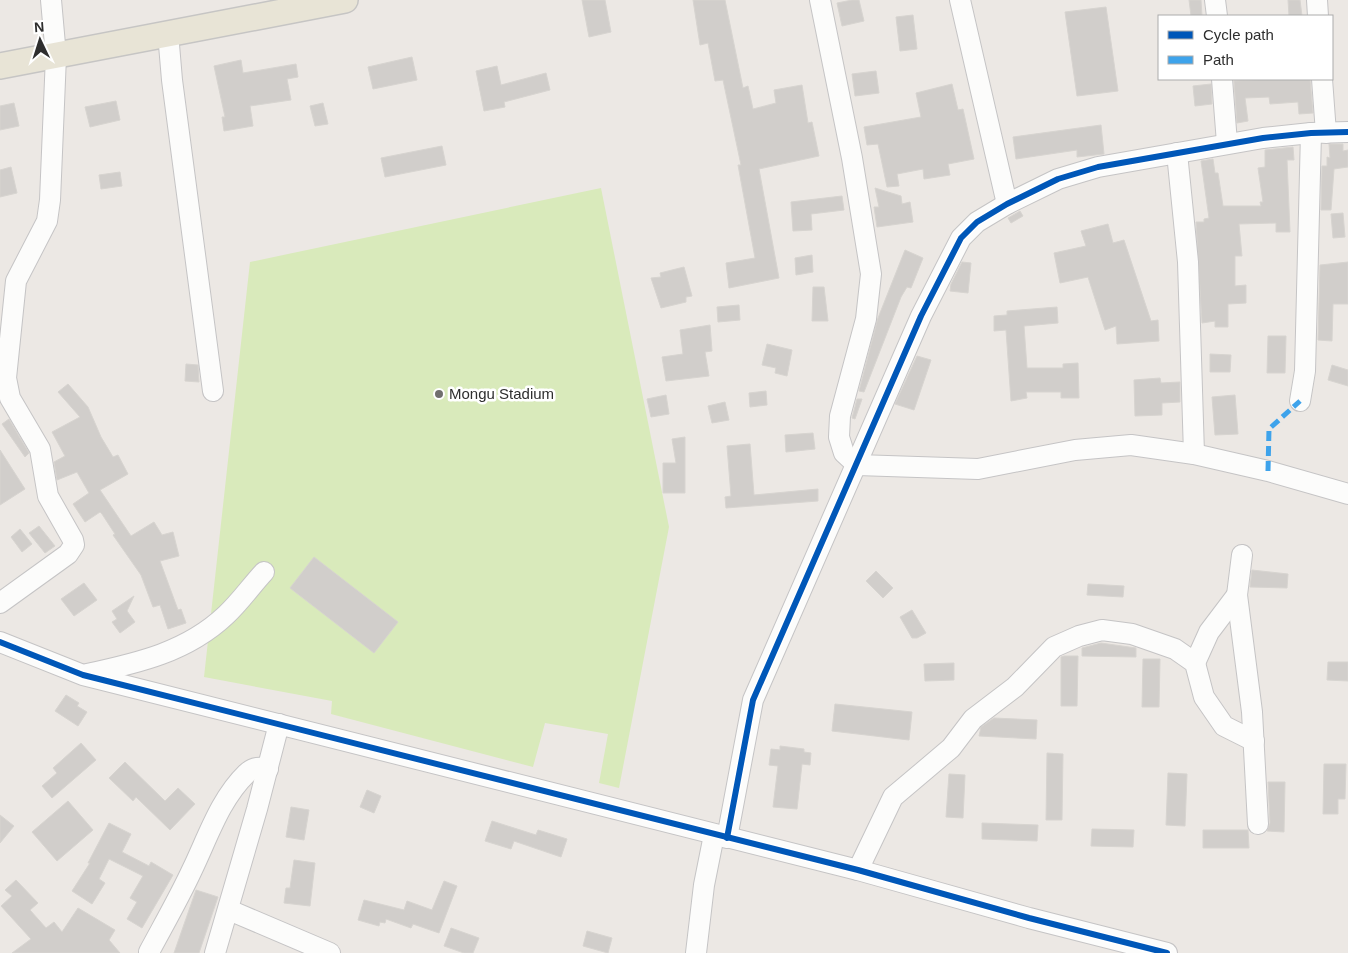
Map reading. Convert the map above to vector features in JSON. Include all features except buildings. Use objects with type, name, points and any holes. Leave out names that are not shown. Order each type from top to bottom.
[{"type":"main road","points":[[0,66],[345,0]]},
{"type":"street","points":[[0,602],[68,554],[74,544],[48,496],[40,450],[10,398],[6,378],[16,281],[47,221],[56,56],[51,0]]},
{"type":"street","points":[[820,0],[854,167],[871,274],[866,320],[840,416],[839,437],[844,453],[858,465],[978,469],[1075,450],[1131,445],[1194,454],[1268,471],[1348,494]]},
{"type":"street","points":[[960,0],[1007,204]]},
{"type":"street","points":[[1215,0],[1217,15]]},
{"type":"street","points":[[1317,0],[1318,15]]},
{"type":"street","points":[[168,33],[172,80],[213,391]]},
{"type":"street","points":[[1222,80],[1227,143]]},
{"type":"street","points":[[1300,401],[1305,371],[1322,80]]},
{"type":"street","points":[[696,953],[704,885],[720,836],[741,756],[753,700],[778,640],[858,465],[921,316],[960,238],[977,222],[1007,204],[1058,179],[1082,172],[1227,143],[1318,133],[1348,132]]},
{"type":"street","points":[[1177,153],[1188,262],[1194,454]]},
{"type":"street","points":[[1242,555],[1237,595],[1254,742],[1258,824]]},
{"type":"street","points":[[83,676],[165,655],[192,642],[227,614],[264,572]]},
{"type":"street","points":[[1237,595],[1209,632],[1195,663],[1204,697],[1224,726],[1254,742]]},
{"type":"street","points":[[858,870],[893,797],[951,748],[972,719],[1015,688],[1054,647],[1079,636],[1102,630],[1132,634],[1175,649],[1195,663]]},
{"type":"street","points":[[0,642],[83,676],[858,870],[1029,918],[1167,953]]},
{"type":"street","points":[[215,953],[229,910],[279,724]]},
{"type":"street","points":[[149,952],[182,891],[232,790],[248,772],[259,767],[268,769]]},
{"type":"street","points":[[229,910],[330,953]]},
{"type":"green space","name":"Mongu Stadium","points":[[601,188],[669,527],[619,788],[599,783],[608,734],[545,723],[533,767],[331,714],[332,701],[204,677],[250,262]]},
{"type":"marked path","points":[[1268,471],[1269,429],[1300,401]]},
{"type":"cycle path","points":[[727,838],[753,700],[921,316],[961,238],[977,222],[1007,204],[1058,179],[1098,167],[1263,138],[1311,133],[1348,132]]},
{"type":"cycle path","points":[[0,642],[83,675],[858,870],[1029,918],[1167,953]]},
{"type":"place","name":"Mongu Stadium","points":[[439,394]]}]
